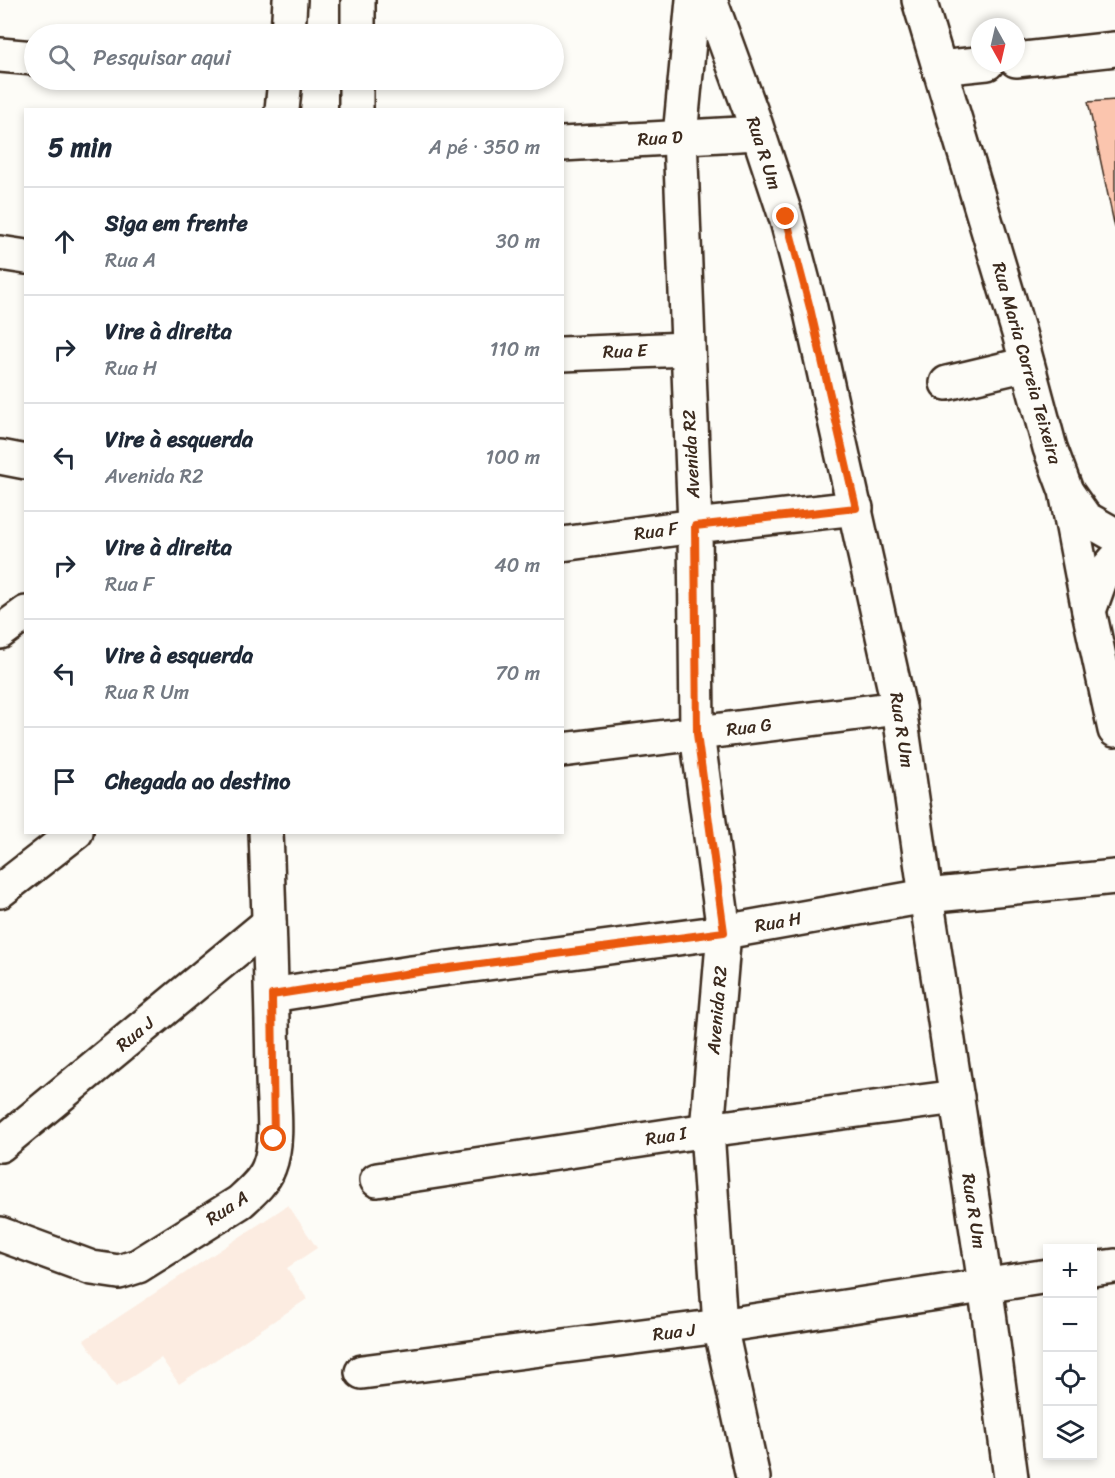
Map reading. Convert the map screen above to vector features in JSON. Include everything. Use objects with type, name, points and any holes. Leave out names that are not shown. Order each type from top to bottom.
[{"type":"street","points":[[289,24],[290,0]]},
{"type":"street","points":[[358,0],[358,24]]},
{"type":"street","name":"Avenida R2","points":[[693,0],[680,136],[695,526],[697,734],[724,932],[707,1130],[720,1326],[753,1478]]},
{"type":"street","name":"Rua R Um","points":[[710,0],[786,217],[810,308],[899,708],[985,1284],[1011,1478]]},
{"type":"street","name":"Rua Maria Correia Teixeira","points":[[919,0],[1050,448],[1066,491],[1115,730]]},
{"type":"street","points":[[1025,59],[1115,49]]},
{"type":"street","points":[[0,55],[24,57]]},
{"type":"street","points":[[939,68],[971,65]]},
{"type":"street","points":[[356,90],[356,108]]},
{"type":"street","name":"Rua D","points":[[564,144],[758,133]]},
{"type":"street","points":[[0,253],[24,256]]},
{"type":"street","name":"Rua E","points":[[564,354],[687,349]]},
{"type":"street","points":[[947,383],[1027,364]]},
{"type":"street","points":[[0,457],[24,462]]},
{"type":"street","points":[[1066,491],[1085,518],[1115,535]]},
{"type":"street","name":"Rua F","points":[[564,544],[856,508]]},
{"type":"street","points":[[1089,611],[1102,575],[1115,560]]},
{"type":"street","points":[[0,632],[24,614]]},
{"type":"street","name":"Rua G","points":[[564,750],[899,708]]},
{"type":"street","points":[[0,891],[73,834]]},
{"type":"street","name":"Rua A","points":[[0,1234],[92,1268],[120,1272],[138,1266],[240,1202],[253,1191],[269,1167],[273,1146],[272,995],[266,834]]},
{"type":"street","name":"Rua H","points":[[272,995],[423,971],[724,932],[926,896],[1115,877]]},
{"type":"street","name":"Rua J","points":[[0,1145],[269,923]]},
{"type":"street","name":"Rua I","points":[[377,1180],[707,1130],[957,1097]]},
{"type":"street","points":[[1097,1268],[1115,1266]]},
{"type":"street","name":"Rua J","points":[[362,1372],[720,1326],[1043,1277]]},
{"type":"shaded area","points":[[288,1205],[317,1248],[287,1268],[307,1299],[179,1384],[161,1358],[116,1387],[84,1340]]},
{"type":"building","points":[[1115,100],[1115,228],[1088,102]]},
{"type":"route","points":[[274,1139],[272,995],[411,973],[724,932],[697,734],[695,526],[856,508],[810,308],[786,217]]}]
